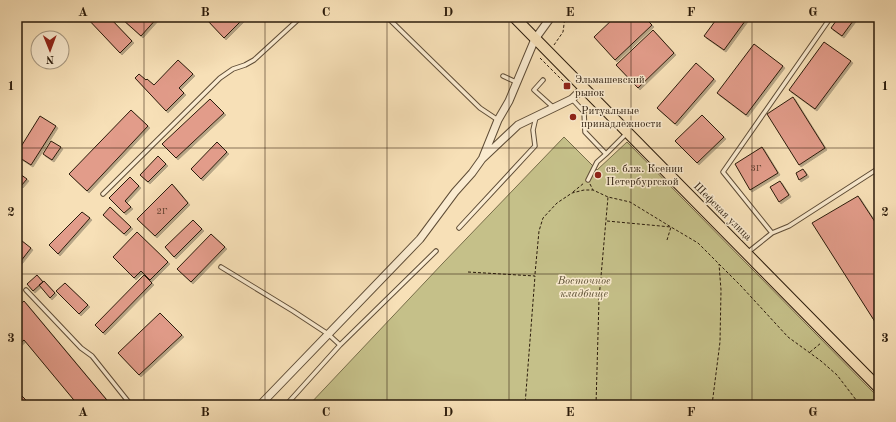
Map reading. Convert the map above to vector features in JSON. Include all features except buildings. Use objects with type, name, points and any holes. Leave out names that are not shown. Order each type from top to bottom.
[{"type":"main road","name":"Шефская улица","points":[[514,17],[535,39],[577,94],[627,133],[879,388]]},
{"type":"street","points":[[482,159],[498,120],[509,101],[535,39],[551,17]]},
{"type":"street","points":[[260,405],[420,239],[482,159],[518,125],[554,108],[577,94]]},
{"type":"lane","points":[[103,194],[220,78],[233,69],[254,60],[301,17]]},
{"type":"lane","points":[[387,17],[480,108],[498,120]]},
{"type":"lane","points":[[772,233],[723,172],[831,17]]},
{"type":"lane","points":[[503,76],[517,82]]},
{"type":"lane","points":[[543,80],[534,90],[554,108]]},
{"type":"lane","points":[[577,94],[584,112],[585,132],[606,154]]},
{"type":"lane","points":[[459,228],[535,146],[533,130],[536,116]]},
{"type":"lane","points":[[588,180],[597,162],[627,133]]},
{"type":"lane","points":[[746,253],[772,233],[788,226],[879,168]]},
{"type":"lane","points":[[286,405],[340,345],[436,251]]},
{"type":"lane","points":[[221,267],[294,311],[328,334],[340,345]]},
{"type":"lane","points":[[26,290],[81,348],[92,356],[131,405]]},
{"type":"path","points":[[554,45],[563,32],[565,17]]},
{"type":"path","points":[[540,58],[577,94]]},
{"type":"path","points":[[526,405],[539,231],[543,218],[557,203],[588,180]]},
{"type":"path","points":[[572,193],[584,190],[593,190],[608,197],[630,202],[698,243],[741,286],[788,337],[821,361],[837,375],[860,405]]},
{"type":"path","points":[[596,405],[600,299],[608,197]]},
{"type":"path","points":[[606,220],[671,227]]},
{"type":"path","points":[[667,240],[671,227]]},
{"type":"path","points":[[712,405],[720,342],[721,290],[719,264]]},
{"type":"path","points":[[468,272],[535,276]]},
{"type":"path","points":[[809,352],[828,337]]},
{"type":"path","points":[[450,399],[450,405],[467,405]]},
{"type":"green space","name":"Восточное кладбище","points":[[564,137],[597,170],[627,142],[876,395],[879,399],[879,405],[309,405]]},
{"type":"place","name":"Эльмашевский рынок","points":[[567,86]]},
{"type":"place","name":"Ритуальные принадлежности","points":[[573,117]]},
{"type":"place","name":"св. блж. Ксении Петербургской","points":[[598,175]]}]
